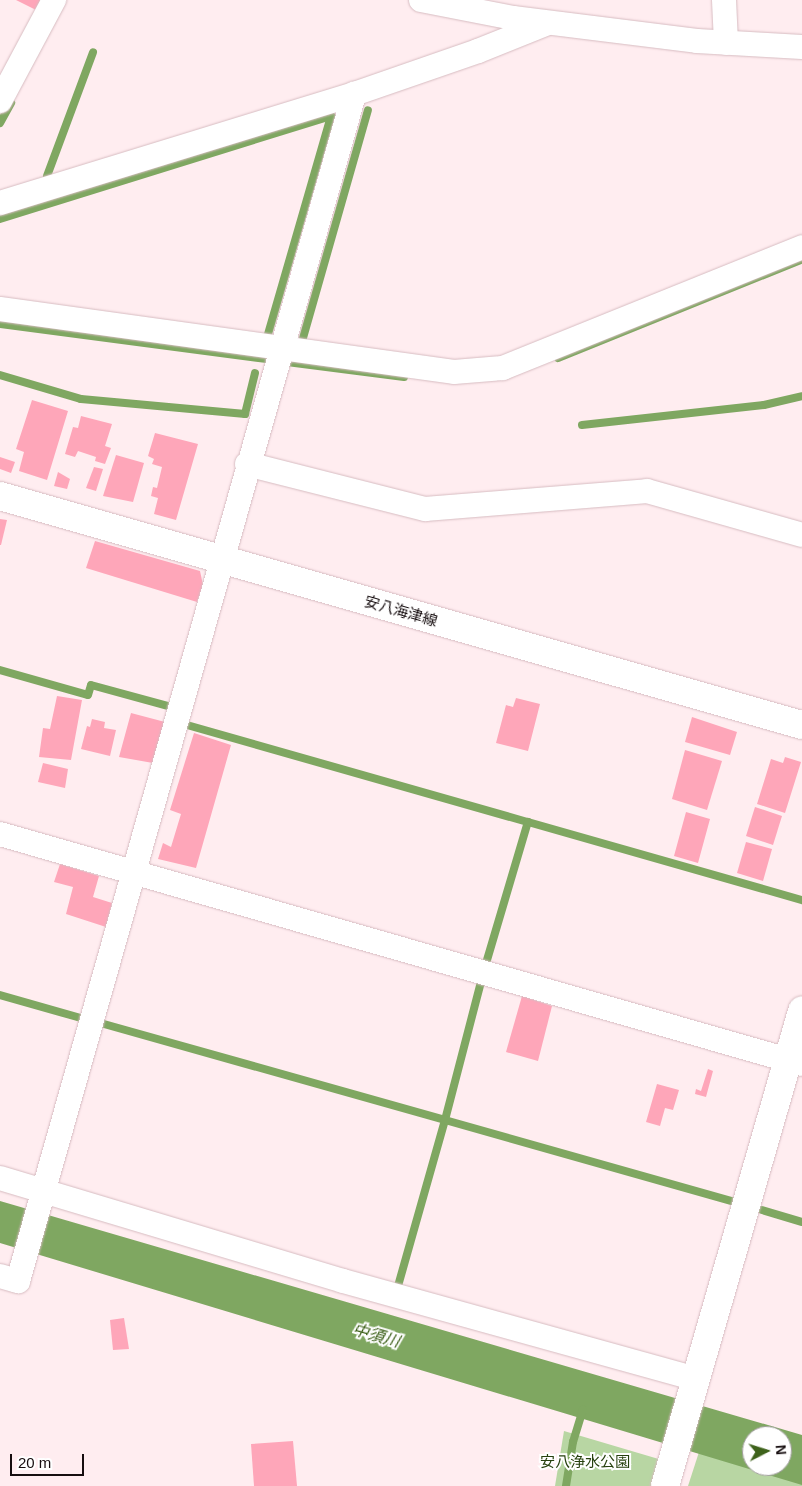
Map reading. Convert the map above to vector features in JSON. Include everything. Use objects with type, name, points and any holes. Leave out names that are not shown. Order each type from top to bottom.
[{"type":"main road","name":"安八海津線","points":[[0,496],[802,725]]},
{"type":"main road","points":[[668,1476],[795,1062],[802,1010]]},
{"type":"street","points":[[0,102],[54,0]]},
{"type":"street","points":[[421,0],[548,23],[726,43],[802,46]]},
{"type":"street","points":[[724,0],[726,43]]},
{"type":"street","points":[[0,203],[354,94],[478,52],[548,23]]},
{"type":"street","points":[[0,1276],[18,1281],[223,560],[247,464],[354,94]]},
{"type":"street","points":[[0,309],[454,372],[503,368],[802,247]]},
{"type":"street","points":[[247,464],[425,509],[647,491],[802,535]]},
{"type":"street","points":[[0,834],[795,1062]]},
{"type":"street","points":[[0,1178],[41,1198],[343,1281],[695,1383]]},
{"type":"green space","name":"安八浄水公園","points":[[564,1431],[662,1460],[654,1486],[555,1486]]},
{"type":"green space","points":[[699,1452],[742,1465],[742,1476],[776,1476],[802,1484],[802,1486],[688,1486]]},
{"type":"water","name":"中須川","points":[[0,1201],[771,1426],[742,1426],[742,1467],[0,1243]]},
{"type":"water","points":[[792,1432],[802,1435],[802,1485],[772,1476],[792,1476]]},
{"type":"building","points":[[16,0],[41,0],[36,10]]},
{"type":"building","points":[[32,400],[68,411],[47,480],[19,471],[24,452],[16,449]]},
{"type":"building","points":[[81,416],[112,424],[105,446],[111,448],[105,464],[95,461],[96,457],[78,451],[75,457],[65,454],[73,427],[78,428]]},
{"type":"building","points":[[155,433],[198,444],[176,520],[154,514],[158,498],[151,496],[153,487],[157,488],[162,467],[152,464],[154,459],[148,456]]},
{"type":"building","points":[[116,455],[144,463],[133,502],[103,496]]},
{"type":"building","points":[[0,457],[15,462],[11,473],[0,469]]},
{"type":"building","points":[[94,467],[103,469],[96,491],[86,488]]},
{"type":"building","points":[[58,472],[70,479],[67,489],[54,486]]},
{"type":"building","points":[[0,519],[7,520],[1,545],[0,545]]},
{"type":"building","points":[[95,541],[200,571],[203,585],[197,602],[86,568]]},
{"type":"building","points":[[57,696],[82,700],[71,760],[39,757],[43,728],[50,729]]},
{"type":"building","points":[[516,698],[540,704],[528,751],[496,743],[506,705],[513,707]]},
{"type":"building","points":[[131,713],[165,722],[153,763],[119,757]]},
{"type":"building","points":[[692,717],[737,732],[730,755],[685,742]]},
{"type":"building","points":[[92,719],[105,722],[104,728],[116,730],[110,756],[81,749],[87,726],[90,727]]},
{"type":"building","points":[[194,733],[231,745],[196,868],[158,859],[163,843],[171,847],[181,814],[170,810]]},
{"type":"building","points":[[685,750],[722,761],[707,810],[672,799]]},
{"type":"building","points":[[785,757],[801,762],[785,813],[757,804],[771,759],[783,763]]},
{"type":"building","points":[[43,763],[68,769],[65,788],[38,782]]},
{"type":"building","points":[[755,807],[782,816],[773,845],[746,836]]},
{"type":"building","points":[[686,812],[710,819],[698,863],[674,856]]},
{"type":"building","points":[[746,842],[772,849],[763,881],[737,873]]},
{"type":"building","points":[[60,864],[99,876],[93,897],[112,903],[106,927],[66,914],[73,887],[54,882]]},
{"type":"building","points":[[522,996],[552,1006],[538,1061],[506,1052]]},
{"type":"building","points":[[708,1069],[713,1071],[706,1097],[695,1094],[696,1089],[701,1091]]},
{"type":"building","points":[[657,1084],[679,1090],[673,1110],[665,1108],[660,1126],[646,1122]]},
{"type":"building","points":[[124,1318],[129,1349],[113,1350],[110,1320]]},
{"type":"building","points":[[293,1441],[297,1486],[254,1486],[251,1444]]},
{"type":"waterway","points":[[47,176],[93,52]]},
{"type":"waterway","points":[[0,123],[11,103]]},
{"type":"waterway","points":[[301,345],[368,110]]},
{"type":"waterway","points":[[0,219],[331,116],[267,338]]},
{"type":"waterway","points":[[558,358],[800,260]]},
{"type":"waterway","points":[[0,324],[265,359]]},
{"type":"waterway","points":[[287,362],[404,377]]},
{"type":"waterway","points":[[0,375],[81,399],[245,414],[255,373]]},
{"type":"waterway","points":[[582,425],[764,405],[802,396]]},
{"type":"waterway","points":[[0,670],[88,695],[91,685],[172,707]]},
{"type":"waterway","points":[[187,725],[528,822]]},
{"type":"waterway","points":[[487,960],[528,822],[802,900]]},
{"type":"waterway","points":[[104,1024],[445,1120],[481,982]]},
{"type":"waterway","points":[[0,995],[81,1018]]},
{"type":"waterway","points":[[398,1286],[445,1120],[732,1201]]},
{"type":"waterway","points":[[762,1210],[802,1222]]},
{"type":"waterway","points":[[566,1486],[573,1442],[583,1410]]}]
